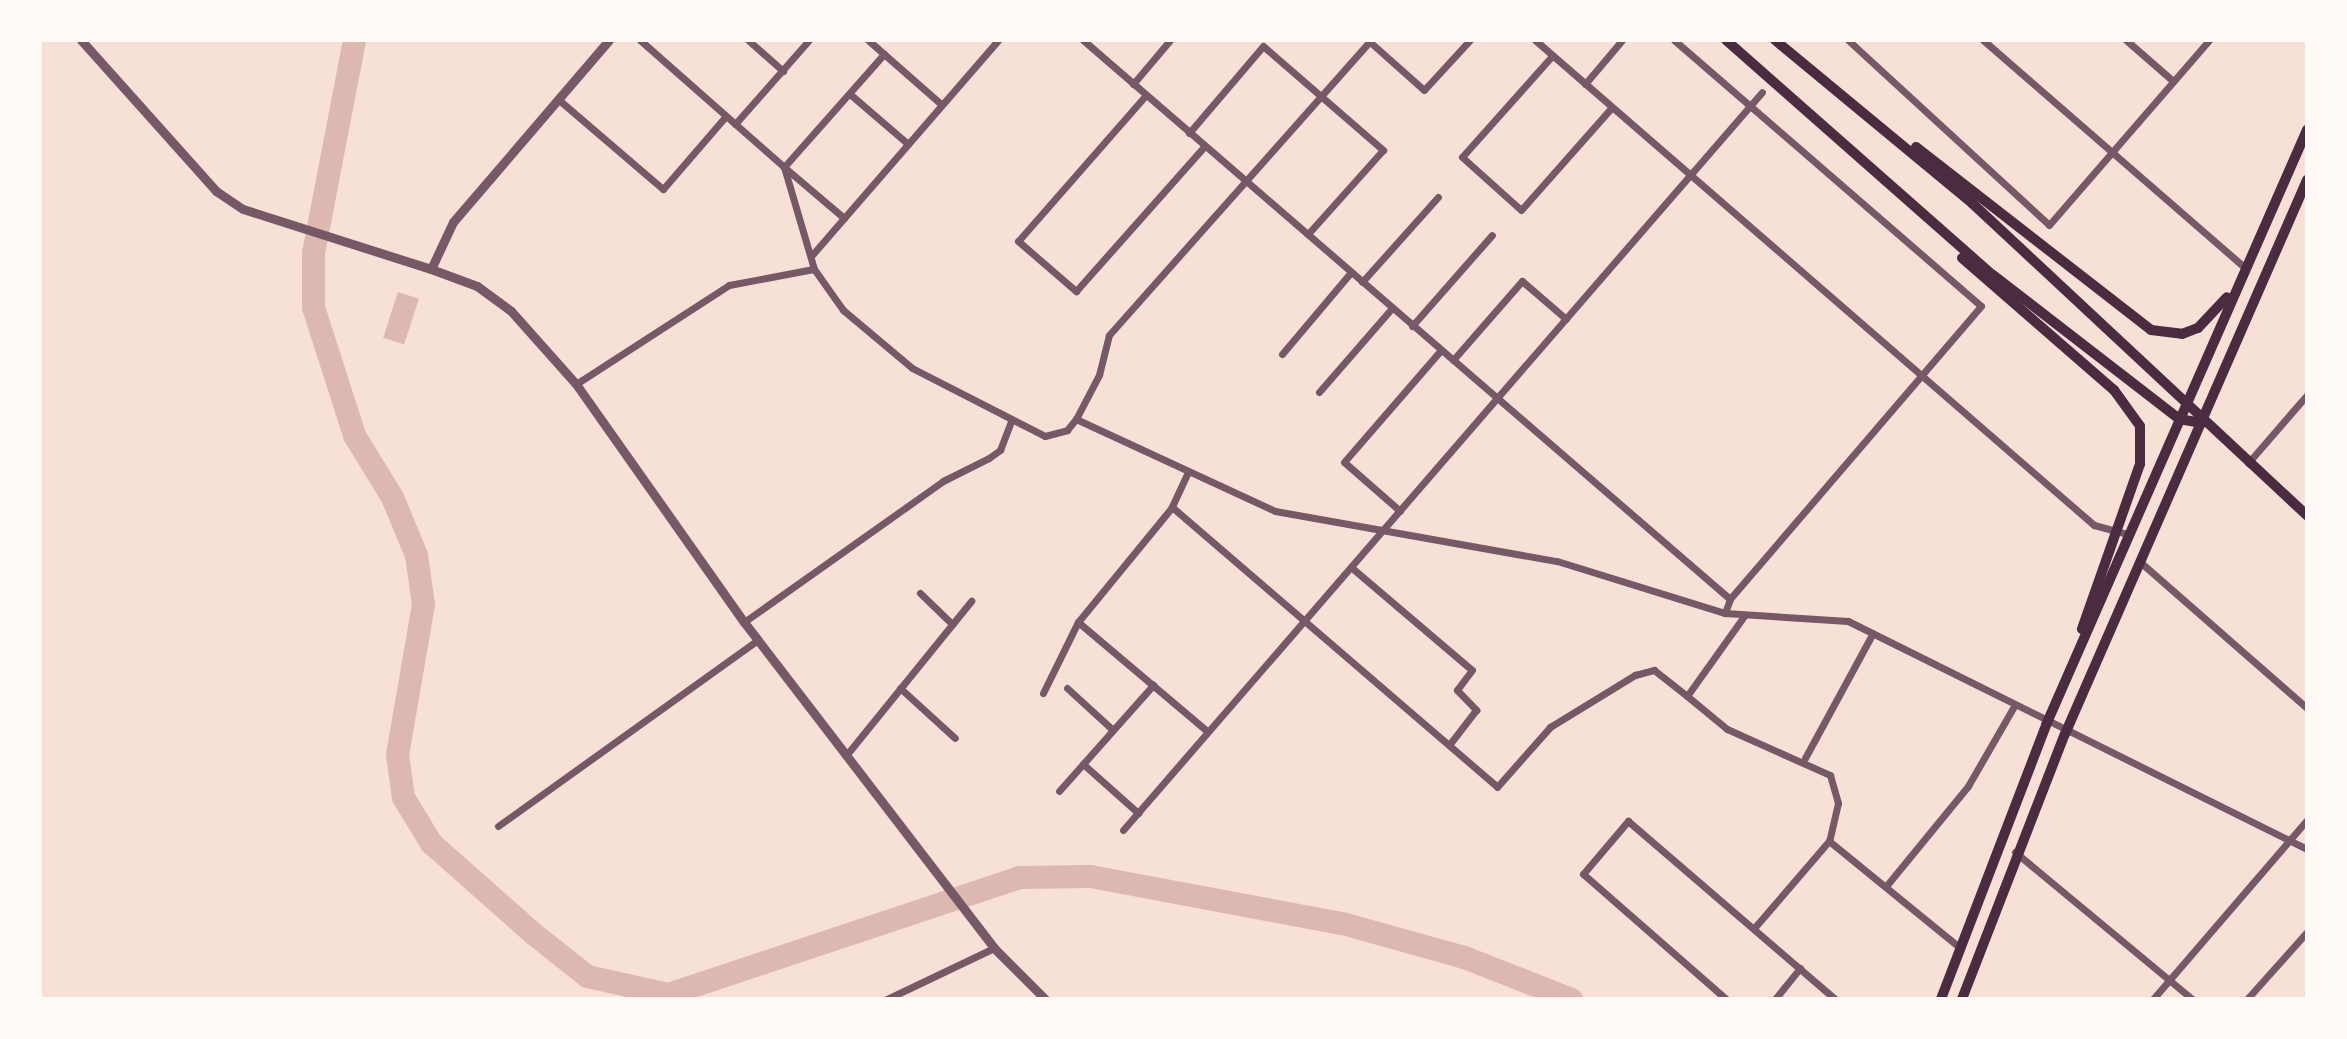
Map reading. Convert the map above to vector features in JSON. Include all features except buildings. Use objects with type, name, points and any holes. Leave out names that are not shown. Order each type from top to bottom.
[{"type":"highway","points":[[1726,40],[1915,211],[1987,282],[2114,390],[2135,416],[2143,456],[2114,531],[2076,655]]},
{"type":"highway","points":[[1775,40],[2151,330],[2182,334],[2198,328],[2235,287]]},
{"type":"highway","points":[[1829,83],[1973,204],[2188,400],[2202,423],[2307,516]]},
{"type":"highway","points":[[1941,999],[2046,724],[2235,287],[2307,130]]},
{"type":"highway","points":[[1962,999],[2015,852],[2065,733],[2307,180]]},
{"type":"highway","points":[[1915,211],[2179,419],[2202,423]]},
{"type":"street","points":[[81,40],[216,191],[243,209],[291,228],[431,269],[498,300],[576,384],[744,622],[848,753],[994,948],[1045,999]]},
{"type":"street","points":[[431,269],[453,222],[609,40]]},
{"type":"street","points":[[640,40],[844,218]]},
{"type":"street","points":[[748,40],[783,71]]},
{"type":"street","points":[[735,124],[809,40]]},
{"type":"street","points":[[868,40],[942,105]]},
{"type":"street","points":[[812,255],[998,40]]},
{"type":"street","points":[[1083,40],[1730,599]]},
{"type":"street","points":[[1133,84],[1170,40]]},
{"type":"street","points":[[784,167],[814,269],[843,310],[889,353],[1012,422],[1045,436],[1067,430],[1076,419],[1099,375],[1109,335],[1248,184],[1371,41],[1424,90],[1469,40]]},
{"type":"street","points":[[1535,40],[2094,525],[2127,534]]},
{"type":"street","points":[[1584,83],[1622,40]]},
{"type":"street","points":[[1674,40],[1749,109],[1981,306],[1730,599],[1725,613]]},
{"type":"street","points":[[1847,40],[2049,225],[2209,40]]},
{"type":"street","points":[[1983,40],[2109,153],[2244,267]]},
{"type":"street","points":[[2126,40],[2173,81]]},
{"type":"street","points":[[1189,133],[1263,46],[1383,150],[1308,234]]},
{"type":"street","points":[[784,167],[884,54]]},
{"type":"street","points":[[1552,56],[1462,157],[1521,210],[1612,107]]},
{"type":"street","points":[[1123,830],[1762,93]]},
{"type":"street","points":[[850,95],[908,144]]},
{"type":"street","points":[[1146,95],[1018,241],[1076,291],[1204,147]]},
{"type":"street","points":[[559,100],[663,189],[726,116]]},
{"type":"street","points":[[1362,282],[1438,197]]},
{"type":"street","points":[[1412,326],[1492,235]]},
{"type":"street","points":[[576,384],[729,285],[814,269]]},
{"type":"street","points":[[1282,354],[1351,272]]},
{"type":"street","points":[[1453,360],[1522,281],[1566,318]]},
{"type":"street","points":[[1319,392],[1392,308]]},
{"type":"street","points":[[1400,510],[1344,462],[1441,350]]},
{"type":"street","points":[[2247,464],[2307,395]]},
{"type":"street","points":[[1076,419],[1275,511],[1385,528],[1557,561],[1725,613],[1744,616],[1831,616],[1873,633],[2046,724],[2307,849]]},
{"type":"street","points":[[744,622],[943,481],[1000,450],[1012,422]]},
{"type":"street","points":[[1043,693],[1078,622],[1172,506],[1188,472]]},
{"type":"street","points":[[1172,506],[1307,620],[1497,788],[1549,727],[1634,676],[1654,670],[1727,729],[1805,758],[1835,781],[1838,816],[1829,841],[1755,928]]},
{"type":"street","points":[[2139,561],[2307,708]]},
{"type":"street","points":[[1352,568],[1472,670],[1457,690],[1476,710],[1449,745]]},
{"type":"street","points":[[920,593],[952,624]]},
{"type":"street","points":[[848,753],[971,601]]},
{"type":"street","points":[[1687,696],[1744,616]]},
{"type":"street","points":[[1078,622],[1208,732]]},
{"type":"street","points":[[1805,758],[1873,633]]},
{"type":"street","points":[[498,826],[758,640]]},
{"type":"street","points":[[1059,790],[1153,685]]},
{"type":"street","points":[[900,688],[955,738]]},
{"type":"street","points":[[1067,688],[1113,730]]},
{"type":"street","points":[[1887,885],[1968,786],[2014,708]]},
{"type":"street","points":[[1083,764],[1138,813]]},
{"type":"street","points":[[2153,999],[2307,820]]},
{"type":"street","points":[[1726,999],[1583,874],[1628,821],[1835,999]]},
{"type":"street","points":[[1829,841],[1887,885],[1961,948]]},
{"type":"street","points":[[2015,852],[2192,999]]},
{"type":"street","points":[[2247,999],[2307,932]]},
{"type":"street","points":[[887,999],[994,948]]},
{"type":"street","points":[[1775,999],[1800,968]]},
{"type":"shaded area","points":[[398,292],[419,299],[404,344],[383,338]]},
{"type":"waterway","points":[[354,40],[313,252],[313,307],[354,435],[392,497],[416,555],[423,604],[397,754],[403,797],[431,843],[534,934],[587,976],[668,994],[1019,877],[1090,876],[1342,923],[1464,957],[1571,999]]}]
